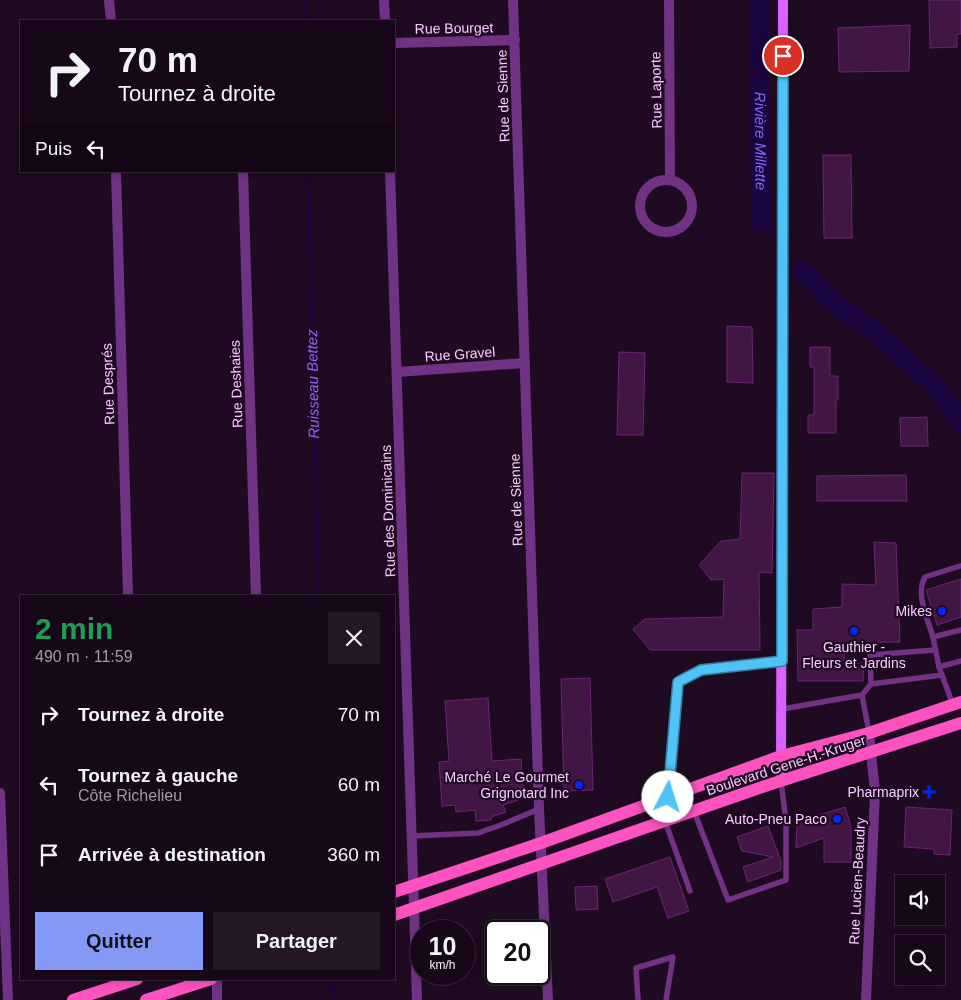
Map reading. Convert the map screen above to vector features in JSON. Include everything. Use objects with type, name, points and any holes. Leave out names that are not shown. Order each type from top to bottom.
[{"type":"main road","name":"Boulevard Gene-H.-Kruger","points":[[395,892],[541,843],[781,756],[870,733],[957,704]]},
{"type":"main road","name":"Boulevard Gene-H.-Kruger","points":[[395,915],[781,781],[961,723]]},
{"type":"main road","points":[[72,1000],[134,980]]},
{"type":"main road","points":[[146,1000],[208,980]]},
{"type":"street","points":[[110,0],[110,20]]},
{"type":"street","points":[[384,0],[385,20]]},
{"type":"street","name":"Rue de Sienne","points":[[513,0],[539,808],[548,1000]]},
{"type":"street","name":"Rue Laporte","points":[[668,0],[670,180]]},
{"type":"street","points":[[781,781],[783,0]]},
{"type":"street","name":"Rue Bourget","points":[[395,43],[515,40]]},
{"type":"street","name":"Rue Després","points":[[116,172],[128,595]]},
{"type":"street","name":"Rue Deshaies","points":[[243,172],[256,595]]},
{"type":"street","name":"Rue des Dominicains","points":[[390,172],[417,1000]]},
{"type":"street","points":[[670,180],[686,188],[692,204],[691,213],[688,221],[674,231],[657,231],[643,220],[639,203],[646,187],[654,182],[670,180]]},
{"type":"street","name":"Rue Gravel","points":[[397,372],[525,363]]},
{"type":"street","name":"Rue Lucien-Beaudry","points":[[866,1000],[875,792],[870,733]]},
{"type":"street","points":[[0,793],[8,1000]]},
{"type":"street","points":[[217,980],[218,1000]]},
{"type":"lane","points":[[957,704],[939,667],[920,590],[925,577],[960,566]]},
{"type":"lane","points":[[933,637],[961,630]]},
{"type":"lane","points":[[872,684],[870,655],[935,650]]},
{"type":"lane","points":[[668,797],[678,682],[701,670],[782,661]]},
{"type":"lane","points":[[939,667],[961,661]]},
{"type":"lane","points":[[782,709],[862,695],[872,684],[942,674]]},
{"type":"lane","points":[[862,695],[870,733]]},
{"type":"lane","points":[[694,811],[728,900],[786,880],[786,821],[781,781]]},
{"type":"lane","points":[[412,836],[478,833],[539,808]]},
{"type":"lane","points":[[665,821],[690,891]]},
{"type":"lane","points":[[638,1000],[636,968],[673,957],[666,1000]]},
{"type":"building","points":[[929,0],[961,0],[961,34],[957,34],[957,47],[930,48]]},
{"type":"building","points":[[910,25],[909,71],[839,72],[838,28]]},
{"type":"building","points":[[823,155],[851,155],[852,238],[824,238]]},
{"type":"building","points":[[727,326],[752,327],[753,383],[727,382]]},
{"type":"building","points":[[810,347],[830,347],[830,376],[838,376],[836,433],[808,433],[808,415],[814,415],[814,367],[810,367]]},
{"type":"building","points":[[619,352],[645,353],[643,435],[617,435]]},
{"type":"building","points":[[927,417],[928,446],[901,446],[900,418]]},
{"type":"building","points":[[742,473],[774,473],[772,573],[759,572],[760,650],[650,650],[633,629],[645,619],[723,617],[724,579],[711,580],[699,565],[721,541],[740,539]]},
{"type":"building","points":[[906,475],[907,501],[817,501],[817,476]]},
{"type":"building","points":[[874,542],[896,543],[900,642],[845,643],[844,664],[864,663],[863,681],[798,681],[797,630],[813,630],[813,609],[842,607],[842,584],[876,585]]},
{"type":"building","points":[[961,579],[961,617],[937,625],[926,590]]},
{"type":"building","points":[[590,678],[593,790],[564,791],[561,679]]},
{"type":"building","points":[[488,698],[492,761],[521,759],[524,798],[503,805],[506,812],[491,817],[491,820],[476,821],[475,810],[456,812],[455,805],[442,806],[439,762],[449,761],[445,701]]},
{"type":"building","points":[[845,807],[851,827],[851,862],[824,862],[824,838],[796,848],[797,822]]},
{"type":"building","points":[[906,807],[952,810],[950,855],[934,854],[934,849],[904,847]]},
{"type":"building","points":[[768,826],[781,861],[781,870],[748,882],[743,867],[773,857],[742,851],[737,837]]},
{"type":"building","points":[[670,857],[689,911],[668,918],[657,887],[613,902],[605,879]]},
{"type":"building","points":[[597,886],[598,909],[576,910],[575,887]]},
{"type":"waterway","name":"Ruisseau Bettez","points":[[304,0],[305,20]]},
{"type":"waterway","name":"Rivière Millette","points":[[759,0],[761,223]]},
{"type":"waterway","name":"Ruisseau Bettez","points":[[308,172],[319,595]]},
{"type":"waterway","name":"Rivière Millette","points":[[804,271],[833,302],[879,335],[935,386],[961,423]]},
{"type":"waterway","name":"Ruisseau Bettez","points":[[331,980],[333,1000]]},
{"type":"place","name":"Mikes","points":[[942,611]]},
{"type":"place","name":"Gauthier - Fleurs et Jardins","points":[[854,631]]},
{"type":"place","name":"Marché Le Gourmet Grignotard Inc","points":[[579,785]]},
{"type":"place","name":"Pharmaprix","points":[[929,792]]},
{"type":"place","name":"Auto-Pneu Paco","points":[[837,819]]},
{"type":"route","points":[[668,797],[678,682],[701,670],[782,661],[783,56]]}]
